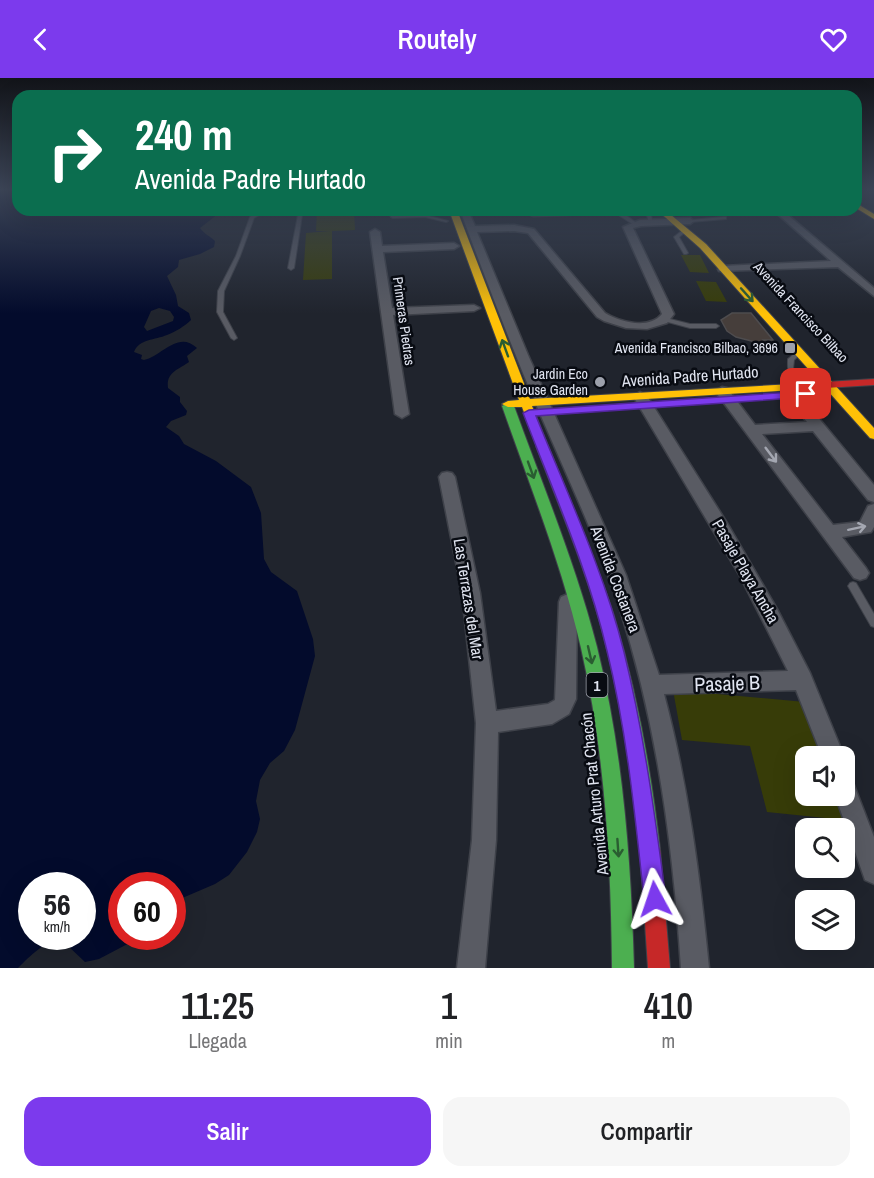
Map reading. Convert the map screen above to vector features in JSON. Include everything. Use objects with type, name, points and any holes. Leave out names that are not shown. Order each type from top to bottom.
[{"type":"main road","points":[[451,231],[476,313]]},
{"type":"main road","name":"1","points":[[454,231],[535,408],[589,566],[618,660],[638,757],[647,822],[659,968]]},
{"type":"main road","name":"Avenida Francisco Bilbao","points":[[690,231],[799,352],[845,390]]},
{"type":"main road","name":"Avenida Francisco Bilbao","points":[[693,231],[738,268],[845,390],[874,435]]},
{"type":"main road","name":"Avenida Padre Hurtado","points":[[845,390],[874,382]]},
{"type":"main road","name":"Avenida Arturo Prat Chacón","points":[[502,388],[568,577],[589,648],[608,747],[620,876],[623,968]]},
{"type":"main road","name":"Avenida Padre Hurtado","points":[[509,409],[795,391],[874,391]]},
{"type":"street","name":"Avenida Costanera","points":[[473,231],[535,408],[620,584],[637,632],[652,685],[676,795],[695,968]]},
{"type":"street","points":[[528,231],[602,315],[610,320],[634,326],[653,325],[666,320],[668,311],[628,231]]},
{"type":"street","points":[[801,231],[874,292]]},
{"type":"street","name":"Primeras Piedras","points":[[375,232],[402,414]]},
{"type":"street","points":[[379,249],[454,246]]},
{"type":"street","points":[[723,269],[840,264]]},
{"type":"street","points":[[387,312],[476,313]]},
{"type":"street","points":[[795,391],[817,426],[874,496]]},
{"type":"street","points":[[726,395],[829,532],[856,579]]},
{"type":"street","name":"Pasaje Playa Ancha","points":[[643,400],[760,591],[803,680],[829,746]]},
{"type":"street","points":[[752,430],[817,426]]},
{"type":"street","name":"Las Terrazas del Mar","points":[[447,477],[471,593],[487,723],[484,840],[471,968]]},
{"type":"street","points":[[829,532],[865,528],[874,510]]},
{"type":"street","points":[[487,723],[552,714],[565,703],[568,577]]},
{"type":"street","name":"Pasaje B","points":[[652,685],[803,680]]},
{"type":"street","points":[[851,806],[874,871]]},
{"type":"lane","points":[[234,338],[220,312],[221,291],[247,231]]},
{"type":"lane","points":[[291,268],[297,231]]},
{"type":"lane","points":[[678,231],[676,237],[686,253]]},
{"type":"lane","points":[[666,320],[690,326],[716,326]]},
{"type":"lane","points":[[795,391],[790,364],[791,358],[799,352]]},
{"type":"lane","points":[[856,579],[874,623]]},
{"type":"green space","points":[[316,231],[343,231],[332,231],[332,279],[303,280],[306,233],[330,231]]},
{"type":"green space","points":[[681,255],[700,255],[709,273],[690,272]]},
{"type":"green space","points":[[696,281],[716,282],[727,302],[706,301]]},
{"type":"green space","points":[[673,690],[805,702],[820,746],[795,746],[795,806],[840,806],[844,818],[767,812],[750,746],[682,740]]},
{"type":"water","points":[[0,231],[202,231],[215,241],[214,247],[179,260],[178,267],[167,276],[176,295],[178,306],[189,313],[191,320],[170,334],[143,342],[134,352],[142,355],[141,359],[144,360],[177,343],[190,343],[197,348],[187,356],[189,362],[169,378],[168,388],[180,397],[180,402],[187,411],[186,415],[171,421],[166,427],[179,436],[184,444],[216,461],[251,487],[261,513],[264,559],[271,572],[297,591],[313,639],[315,656],[295,730],[284,751],[270,763],[260,780],[256,801],[260,819],[257,832],[247,852],[229,875],[215,884],[186,896],[186,872],[108,872],[108,950],[116,950],[99,959],[85,962],[72,950],[96,950],[96,872],[18,872],[18,950],[38,950],[18,968],[0,968]],"holes":[[[159,308],[170,311],[174,317],[173,321],[147,331],[144,327],[151,311]]]},
{"type":"building","points":[[732,313],[751,313],[773,340],[763,340],[767,345],[736,337],[727,331],[721,320]]},
{"type":"traffic: fast","points":[[508,406],[572,586],[598,687],[615,806],[621,887],[623,968]]},
{"type":"traffic: fast","points":[[542,446],[592,574],[614,646],[634,732],[650,849]]},
{"type":"traffic: slow","points":[[461,231],[542,446]]},
{"type":"traffic: slow","points":[[685,231],[703,246],[874,435]]},
{"type":"traffic: slow","points":[[508,404],[793,387]]},
{"type":"traffic: jam","points":[[793,387],[874,382]]},
{"type":"traffic: jam","points":[[650,849],[659,968]]},
{"type":"place","name":"Avenida Francisco Bilbao, 3696","points":[[790,348]]},
{"type":"place","name":"Jardin Eco House Garden","points":[[600,382]]},
{"type":"route","points":[[655,899],[638,757],[615,650],[589,566],[529,413],[806,394]]}]
